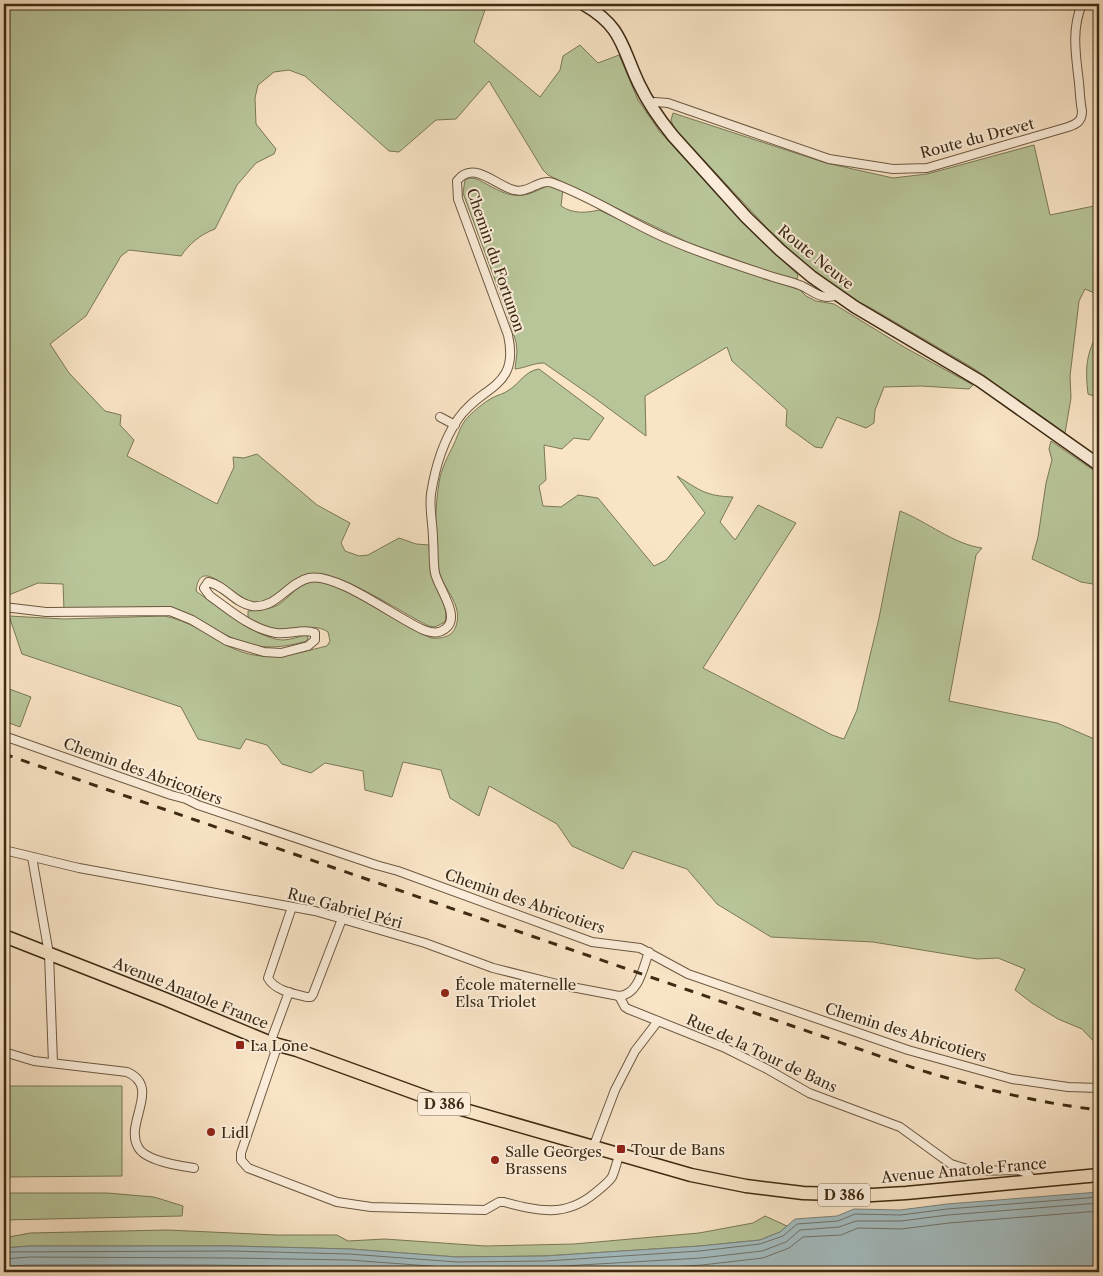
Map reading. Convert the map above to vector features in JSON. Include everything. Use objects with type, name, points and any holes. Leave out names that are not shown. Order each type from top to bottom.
[{"type":"main road","name":"Avenue Anatole France","points":[[4,936],[156,995],[271,1043],[297,1050],[451,1106],[691,1175],[803,1193],[848,1195],[906,1193],[1099,1175]]},
{"type":"street","name":"Route Neuve","points":[[583,4],[604,17],[618,34],[639,84],[673,136],[746,217],[791,261],[837,295],[980,381],[1099,465]]},
{"type":"street","name":"Route du Drevet","points":[[651,105],[655,102],[668,103],[829,159],[893,169],[927,168],[1077,124],[1082,111],[1075,34],[1082,4]]},
{"type":"street","name":"Chemin du Fortunon","points":[[4,607],[46,612],[170,611],[192,620],[227,641],[264,652],[281,653],[308,646],[315,640],[315,634],[308,630],[289,634],[276,633],[259,628],[210,596],[204,588],[208,582],[217,585],[243,604],[261,606],[274,601],[304,580],[318,577],[357,592],[416,627],[432,633],[448,627],[451,614],[435,573],[431,495],[438,462],[455,425],[464,412],[503,378],[511,355],[508,335],[458,199],[457,181],[467,172],[477,172],[507,188],[521,192],[544,182],[551,182],[584,196],[669,240],[738,266],[802,286],[817,295],[825,297],[837,295]]},
{"type":"street","points":[[440,417],[455,425]]},
{"type":"street","name":"Chemin des Abricotiers","points":[[4,736],[223,814],[398,871],[592,942],[635,947],[649,952],[688,974],[908,1050],[1012,1079],[1068,1088],[1099,1088]]},
{"type":"street","name":"Rue Gabriel Péri","points":[[4,850],[89,870],[315,911],[425,944],[493,968],[562,985],[619,996]]},
{"type":"street","points":[[32,857],[49,954],[53,1063]]},
{"type":"street","points":[[292,907],[268,978],[270,982],[289,992],[307,997],[311,997],[313,994],[342,919]]},
{"type":"street","points":[[619,996],[627,995],[632,991],[649,952]]},
{"type":"street","points":[[289,992],[271,1043],[275,1054],[241,1153],[241,1160],[248,1168],[338,1202],[371,1207],[485,1210],[499,1202],[504,1202],[531,1209],[554,1211],[582,1203],[596,1192],[613,1175],[619,1155]]},
{"type":"street","name":"Rue de la Tour de Bans","points":[[619,996],[628,1010],[723,1047],[808,1093],[900,1127],[952,1164],[974,1171],[1018,1170],[1027,1173],[1033,1181]]},
{"type":"street","points":[[593,1148],[615,1090],[636,1051],[658,1021]]},
{"type":"street","points":[[4,1052],[34,1061],[126,1072],[134,1075],[142,1088],[142,1097],[134,1134],[138,1149],[151,1158],[194,1168]]},
{"type":"green space","points":[[4,4],[487,4],[474,42],[540,97],[560,70],[563,56],[580,45],[598,63],[619,55],[638,100],[660,132],[754,234],[798,275],[797,279],[781,276],[687,242],[548,175],[543,170],[489,81],[456,119],[436,120],[399,152],[389,151],[305,76],[289,70],[274,72],[258,85],[255,98],[256,124],[276,149],[274,154],[256,163],[237,185],[215,229],[196,240],[181,256],[129,250],[121,256],[86,316],[50,344],[69,373],[105,411],[121,415],[120,425],[134,440],[127,456],[217,504],[234,467],[233,457],[244,458],[257,454],[317,505],[350,523],[341,543],[345,551],[359,556],[368,555],[399,538],[416,544],[429,545],[432,577],[444,605],[445,622],[435,627],[429,626],[370,593],[322,574],[311,574],[303,577],[267,600],[259,602],[250,602],[243,599],[210,577],[204,576],[199,580],[196,591],[249,628],[272,638],[282,640],[305,635],[308,637],[307,641],[269,647],[247,644],[236,640],[193,616],[171,608],[64,610],[63,584],[38,583],[4,597]]},
{"type":"green space","points":[[673,113],[826,163],[893,178],[927,174],[1034,145],[1050,215],[1099,205],[1099,295],[1085,289],[1079,301],[1070,376],[1071,398],[1065,433],[973,368],[871,308],[843,294],[809,268],[768,229],[674,128],[671,120]]},
{"type":"green space","points":[[470,178],[514,195],[527,194],[549,185],[563,189],[561,206],[566,209],[580,212],[599,210],[685,251],[800,290],[806,296],[816,301],[834,304],[904,347],[973,385],[969,389],[921,386],[884,387],[875,410],[874,423],[866,428],[837,417],[822,448],[815,447],[786,426],[787,410],[732,361],[727,347],[645,396],[646,436],[544,363],[515,369],[516,342],[463,193],[465,180]]},
{"type":"green space","points":[[1099,330],[1099,398],[1088,394],[1087,361]]},
{"type":"green space","points":[[539,369],[604,418],[589,440],[574,438],[562,449],[544,445],[546,480],[539,486],[543,506],[561,507],[578,495],[598,498],[654,566],[666,560],[705,513],[677,476],[697,489],[709,494],[733,497],[720,522],[735,540],[758,505],[796,523],[703,668],[832,735],[844,739],[857,710],[879,618],[900,511],[961,542],[982,548],[976,555],[949,701],[1057,723],[1099,741],[1099,1047],[1082,1029],[1058,1019],[1015,990],[1025,969],[998,958],[977,959],[873,942],[771,937],[717,904],[687,869],[633,851],[623,869],[572,846],[557,824],[489,786],[479,816],[450,798],[441,770],[403,762],[392,797],[365,790],[363,771],[325,763],[311,773],[282,764],[267,745],[246,739],[240,749],[198,739],[181,707],[22,654],[9,616],[64,619],[164,616],[190,624],[230,647],[255,655],[278,656],[327,646],[330,641],[328,632],[323,629],[313,627],[275,630],[248,618],[248,611],[267,609],[278,605],[300,586],[309,582],[320,582],[335,586],[370,603],[431,638],[443,638],[449,635],[454,630],[458,618],[454,602],[443,581],[438,566],[436,524],[441,473],[468,417],[485,402],[513,387],[530,372]]},
{"type":"green space","points":[[1051,441],[1099,474],[1099,526],[1094,575],[1099,575],[1099,585],[1081,582],[1032,559],[1038,537],[1046,483],[1052,460],[1049,449]]},
{"type":"green space","points":[[4,687],[31,697],[20,727],[4,721]]},
{"type":"green space","points":[[4,1086],[122,1086],[122,1176],[4,1177]]},
{"type":"green space","points":[[4,1193],[107,1193],[154,1197],[183,1206],[182,1216],[4,1220]]},
{"type":"green space","points":[[765,1216],[787,1226],[780,1232],[760,1240],[700,1246],[545,1256],[457,1257],[350,1249],[232,1246],[29,1246],[4,1248],[4,1238],[30,1233],[167,1230],[276,1235],[337,1235],[348,1241],[385,1239],[485,1246],[574,1244],[699,1233],[753,1223]]},
{"type":"water","points":[[1099,1192],[1099,1272],[4,1272],[4,1248],[29,1246],[232,1246],[350,1249],[457,1257],[545,1256],[700,1246],[760,1240],[780,1232],[795,1219],[837,1216],[854,1209],[900,1210],[947,1204]]},
{"type":"railway","points":[[4,754],[920,1070],[1009,1094],[1099,1110]]},
{"type":"place","name":"École maternelle Elsa Triolet","points":[[445,993]]},
{"type":"place","name":"La Lone","points":[[240,1045]]},
{"type":"place","name":"Lidl","points":[[211,1132]]},
{"type":"place","name":"Tour de Bans","points":[[621,1149]]},
{"type":"place","name":"Salle Georges Brassens","points":[[495,1160]]}]
